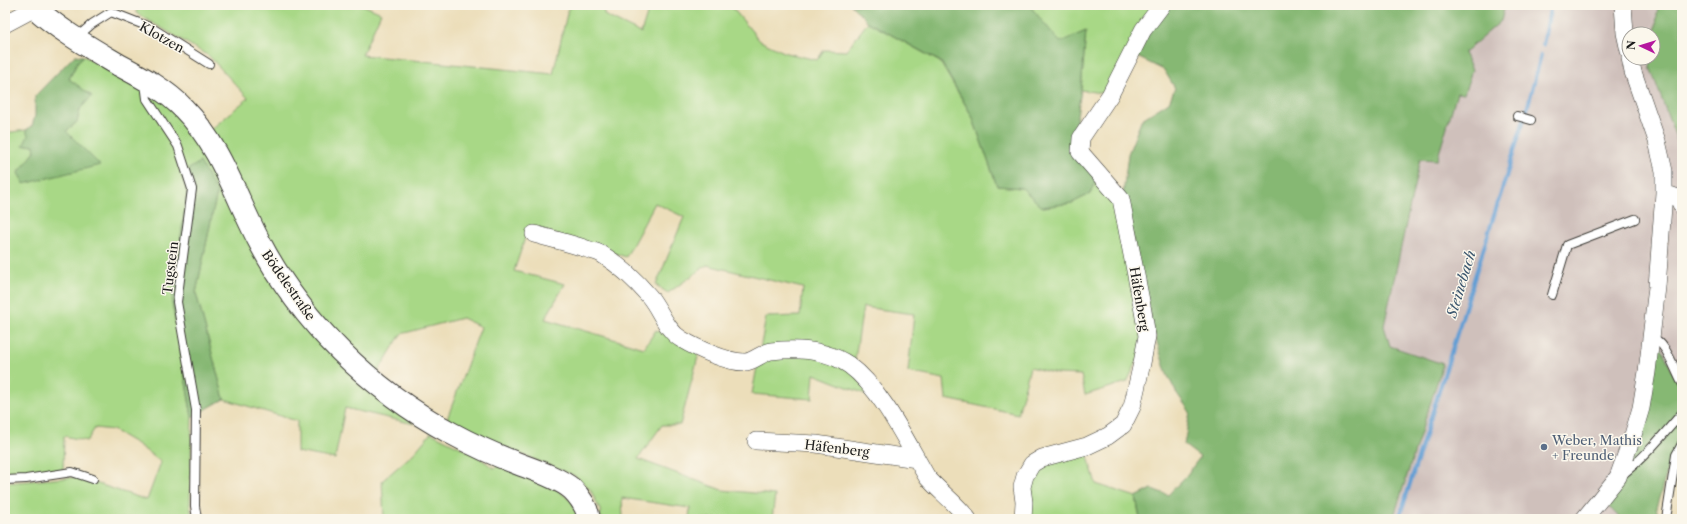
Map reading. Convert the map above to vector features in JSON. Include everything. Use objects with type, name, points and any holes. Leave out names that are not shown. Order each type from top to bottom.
[{"type":"main road","name":"Bödelestraße","points":[[33,6],[75,38],[165,92],[184,108],[199,126],[214,150],[249,221],[273,265],[302,307],[316,324],[355,364],[398,400],[422,417],[451,434],[480,448],[541,473],[570,488],[581,499],[588,513],[589,519]]},
{"type":"street","name":"Häfenberg","points":[[1023,519],[1024,502],[1022,487],[1025,476],[1032,464],[1042,458],[1087,446],[1108,436],[1123,425],[1132,407],[1147,336],[1121,199],[1080,152],[1081,138],[1110,95],[1143,30],[1162,5]]},
{"type":"street","points":[[1623,5],[1624,26]]},
{"type":"street","points":[[5,24],[33,6]]},
{"type":"street","points":[[1584,519],[1618,478],[1641,408],[1652,338],[1664,193],[1664,170],[1632,66]]},
{"type":"street","points":[[1664,193],[1678,198],[1682,206]]},
{"type":"street","points":[[534,234],[569,243],[603,255],[631,278],[649,296],[660,311],[669,329],[680,339],[706,351],[732,361],[747,362],[768,352],[800,350],[817,352],[849,365],[876,393],[927,477],[960,508],[968,519]]},
{"type":"street","name":"Häfenberg","points":[[756,441],[816,444],[916,459]]},
{"type":"lane","name":"Klotzen","points":[[75,38],[92,24],[111,12],[152,28],[209,64]]},
{"type":"lane","name":"Tugstein","points":[[144,79],[147,99],[178,146],[192,189],[177,302],[196,410],[195,506],[198,519]]},
{"type":"lane","points":[[1517,116],[1532,120]]},
{"type":"lane","points":[[1552,295],[1567,245],[1635,219]]},
{"type":"lane","points":[[1652,338],[1660,341],[1665,348],[1682,383]]},
{"type":"lane","points":[[1618,478],[1652,447],[1682,413]]},
{"type":"lane","points":[[1666,519],[1676,455],[1682,444]]},
{"type":"lane","points":[[5,480],[26,479],[72,472],[93,479]]},
{"type":"shaded area","points":[[1505,5],[1658,5],[1655,26],[1621,26],[1621,66],[1650,66],[1682,154],[1682,361],[1668,363],[1646,413],[1617,495],[1606,504],[1621,519],[1393,519],[1443,364],[1390,346],[1384,326],[1420,159],[1437,159],[1457,93],[1464,53],[1501,21]]},
{"type":"green space","points":[[138,5],[283,5],[317,8],[319,5],[363,5],[381,13],[362,55],[553,74],[569,5],[604,5],[604,15],[641,33],[650,5],[730,5],[760,41],[786,53],[817,60],[824,50],[846,51],[868,22],[940,62],[972,116],[997,186],[1022,188],[1043,207],[1072,203],[1090,194],[1097,179],[1123,194],[1153,329],[1127,382],[1085,395],[1081,375],[1057,374],[1030,367],[1018,414],[946,399],[944,379],[908,372],[914,314],[863,307],[853,372],[870,396],[814,374],[812,399],[752,394],[766,317],[800,316],[803,288],[707,265],[668,293],[656,285],[684,217],[655,203],[626,257],[529,226],[514,271],[565,284],[545,319],[644,348],[656,330],[699,353],[680,425],[662,425],[638,459],[722,490],[775,495],[772,519],[689,519],[690,508],[622,498],[623,519],[601,519],[600,510],[590,489],[575,476],[489,441],[447,419],[481,327],[462,318],[401,334],[370,385],[414,424],[345,408],[335,459],[297,452],[297,421],[224,399],[196,293],[217,192],[181,174],[187,192],[172,303],[192,417],[190,506],[193,519],[11,519],[5,516],[5,483],[77,477],[147,500],[161,462],[137,444],[113,430],[95,428],[87,441],[64,436],[63,471],[5,476],[5,133],[26,130],[34,143],[35,147],[32,155],[18,173],[99,165],[66,131],[77,122],[80,109],[91,96],[69,79],[78,61],[84,56],[170,104],[200,139],[248,98],[209,56],[136,13]]},
{"type":"green space","points":[[851,5],[1029,5],[1060,42],[1086,31],[1081,90],[1073,142],[1097,179],[1090,194],[1072,203],[1042,207],[1022,188],[997,186],[972,116],[941,62],[868,22]]},
{"type":"green space","points":[[1029,5],[1167,5],[1107,94],[1081,90],[1086,31],[1060,43]]},
{"type":"green space","points":[[1167,5],[1505,5],[1501,21],[1464,53],[1472,70],[1464,94],[1457,93],[1437,160],[1420,159],[1384,326],[1390,346],[1443,364],[1393,519],[1140,519],[1136,497],[1152,489],[1168,495],[1186,476],[1200,457],[1184,445],[1190,412],[1176,392],[1166,372],[1153,329],[1123,194],[1128,154],[1142,119],[1169,102],[1175,88],[1164,70],[1133,55]]},
{"type":"green space","points":[[1658,5],[1682,5],[1682,154],[1650,67],[1661,66],[1661,26],[1656,26]]},
{"type":"green space","points":[[75,55],[84,56],[78,61],[69,79],[92,96],[80,109],[77,122],[66,131],[100,165],[24,184],[18,173],[35,152],[34,145],[23,146],[28,136],[26,130],[32,126],[35,116],[35,96]]},
{"type":"green space","points":[[200,162],[217,192],[196,293],[224,399],[192,417],[172,303],[187,192],[181,174]]},
{"type":"green space","points":[[1656,347],[1661,347],[1682,390],[1682,423],[1656,508],[1660,519],[1621,519],[1606,504],[1617,495],[1646,413]]},
{"type":"green space","points":[[431,433],[472,453],[494,468],[498,466],[557,489],[572,502],[579,519],[384,519],[382,481],[414,453]]},
{"type":"green space","points":[[1087,453],[1096,484],[1136,497],[1140,519],[1026,519],[1031,478],[1039,466]]},
{"type":"waterway","name":"Steinebach","points":[[1543,45],[1551,5]]},
{"type":"waterway","name":"Steinebach","points":[[1399,519],[1526,113],[1541,55]]},
{"type":"place","name":"Weber, Mathis + Freunde","points":[[1544,447]]}]
